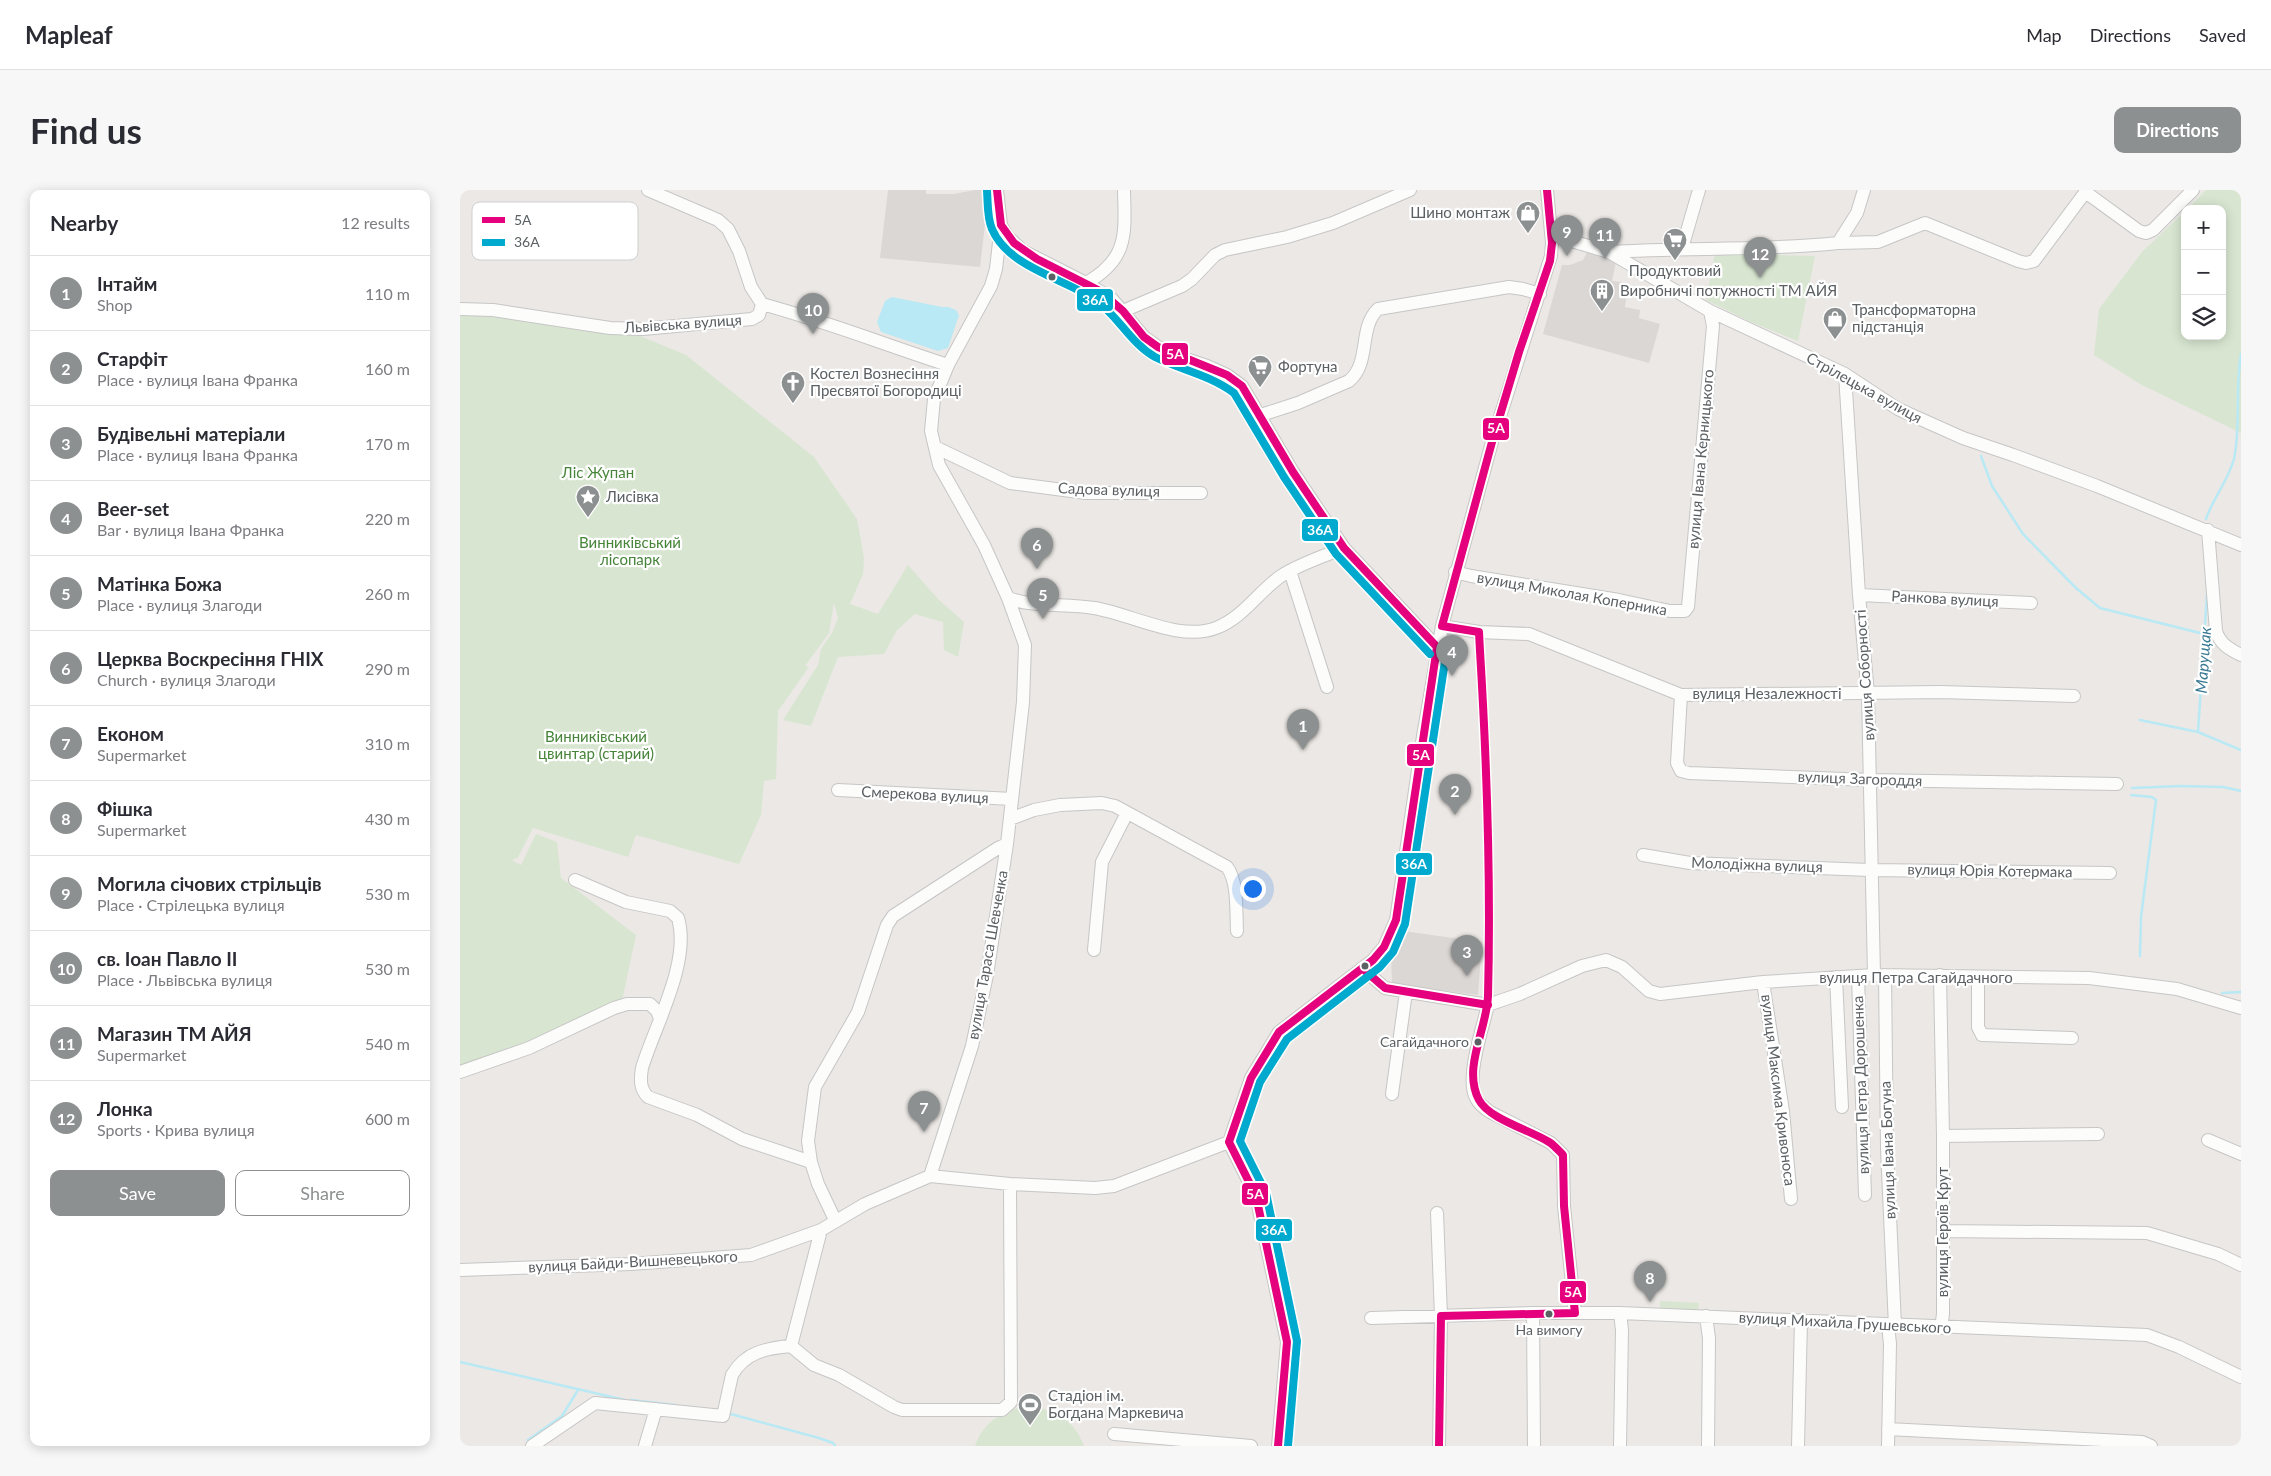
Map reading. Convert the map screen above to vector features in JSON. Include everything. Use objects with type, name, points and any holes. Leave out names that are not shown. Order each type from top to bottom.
[{"type":"street","points":[[648,190],[718,220],[728,228],[739,251],[751,287],[762,304]]},
{"type":"street","name":"вулиця Тараса Шевченка","points":[[930,1176],[972,1046],[987,975],[1007,844],[1020,733],[1024,644],[1008,598],[984,545],[939,465],[931,431],[931,414],[934,399],[948,365],[991,286],[996,269],[1001,225],[997,190]]},
{"type":"street","points":[[1086,283],[1113,262],[1122,247],[1124,190]]},
{"type":"street","points":[[1123,311],[1182,286],[1192,279],[1215,255],[1226,250],[1287,237],[1334,222],[1410,190]]},
{"type":"street","points":[[1278,1446],[1286,1342],[1256,1196],[1228,1142],[1251,1078],[1279,1032],[1374,960],[1384,948],[1396,920],[1437,647],[1455,572],[1516,361],[1540,294],[1551,256],[1548,190]]},
{"type":"street","points":[[1682,248],[1699,190]]},
{"type":"street","points":[[1838,244],[1857,213],[1864,190]]},
{"type":"street","points":[[1608,252],[1682,248],[1793,248],[1878,242],[1925,223],[2018,262],[2030,263],[2034,261],[2084,194],[2088,194],[2139,231],[2146,233],[2153,230],[2193,190]]},
{"type":"street","points":[[1001,225],[1007,236],[1023,250],[1086,283],[1112,300],[1144,337],[1158,347],[1214,369],[1242,386],[1293,472],[1344,548],[1437,647]]},
{"type":"street","name":"Стрілецька вулиця","points":[[1551,235],[1608,252],[1710,311],[1845,374],[1898,409],[1963,438],[2013,454],[2208,530],[2241,545]]},
{"type":"street","points":[[1261,416],[1298,403],[1355,376],[1360,368],[1370,321],[1378,309],[1508,287],[1523,288],[1540,294]]},
{"type":"street","name":"Львівська вулиця","points":[[460,309],[493,310],[610,328],[643,329],[752,319],[759,315],[762,304],[804,316],[834,328],[948,365]]},
{"type":"street","name":"вулиця Івана Керницького","points":[[1688,607],[1713,326],[1710,311]]},
{"type":"street","name":"вулиця Соборності","points":[[1845,374],[1859,595],[1868,694],[1870,870],[1880,975]]},
{"type":"street","name":"Садова вулиця","points":[[935,447],[1010,483],[1086,493],[1201,493]]},
{"type":"street","points":[[2208,530],[2216,631],[2219,639],[2229,649],[2241,655]]},
{"type":"street","points":[[1008,598],[1029,604],[1094,608],[1162,626],[1189,631],[1206,631],[1240,615],[1281,576],[1344,548]]},
{"type":"street","points":[[1290,571],[1327,687]]},
{"type":"street","name":"вулиця Миколая Коперника","points":[[1455,572],[1618,600],[1670,611],[1681,612],[1688,607]]},
{"type":"street","name":"Ранкова вулиця","points":[[1859,595],[2031,603]]},
{"type":"street","name":"вулиця Незалежності","points":[[1442,626],[1478,632],[1529,634],[1680,695],[1940,692],[2074,696]]},
{"type":"street","name":"вулиця Загороддя","points":[[1680,695],[1676,763],[1681,771],[1689,773],[1870,780],[2117,784]]},
{"type":"street","name":"Смерекова вулиця","points":[[838,790],[1012,799]]},
{"type":"street","points":[[1010,818],[1034,810],[1083,802],[1115,806],[1227,867],[1235,882],[1237,931]]},
{"type":"street","points":[[1094,950],[1102,862],[1127,813]]},
{"type":"street","points":[[835,1220],[818,1184],[811,1162],[808,1141],[815,1088],[818,1080],[844,1041],[858,1012],[887,924],[893,916],[1007,844]]},
{"type":"street","name":"Молодіжна вулиця","points":[[1643,855],[1690,863],[1870,870]]},
{"type":"street","name":"вулиця Юрія Котермака","points":[[1870,870],[2110,873]]},
{"type":"street","points":[[575,880],[626,902],[670,911],[678,918],[680,936],[678,967],[641,1076],[643,1092],[648,1098],[697,1115],[742,1139],[811,1162]]},
{"type":"street","name":"вулиця Петра Сагайдачного","points":[[1488,1005],[1520,994],[1582,966],[1606,960],[1622,967],[1648,991],[1660,994],[1763,982],[1880,975],[2089,978],[2177,989],[2241,1008]]},
{"type":"street","points":[[1362,968],[1385,988],[1488,1005],[1473,1074],[1475,1098],[1490,1112],[1551,1143],[1563,1155],[1564,1206],[1576,1312]]},
{"type":"street","name":"вулиця Івана Богуна","points":[[1880,975],[1892,1325],[1888,1446]]},
{"type":"street","name":"вулиця Петра Дорошенка","points":[[1858,976],[1865,1195]]},
{"type":"street","name":"вулиця Героїв Крут","points":[[1940,976],[1943,1136],[1941,1328]]},
{"type":"street","points":[[1836,977],[1842,1107]]},
{"type":"street","points":[[1978,977],[1978,1028],[1982,1035],[2072,1038]]},
{"type":"street","name":"вулиця Максима Кривоноса","points":[[1763,982],[1783,1111],[1791,1199]]},
{"type":"street","points":[[1392,1094],[1406,992]]},
{"type":"street","points":[[460,1072],[509,1057],[627,1004],[650,1004],[657,1011],[660,1018]]},
{"type":"street","points":[[1943,1136],[2098,1134]]},
{"type":"street","points":[[2208,1140],[2241,1154]]},
{"type":"street","name":"вулиця Байди-Вишневецького","points":[[460,1270],[640,1264],[751,1255],[821,1230],[865,1204],[930,1176],[1010,1184],[1095,1188],[1114,1186],[1228,1142]]},
{"type":"street","points":[[533,1446],[547,1441],[595,1403],[722,1416],[732,1375],[747,1358],[769,1348],[791,1346],[814,1365],[839,1375],[902,1410],[1002,1410],[1007,1408],[1011,1402],[1010,1184]]},
{"type":"street","points":[[1437,1213],[1441,1316],[1439,1446]]},
{"type":"street","points":[[791,1346],[821,1230]]},
{"type":"street","points":[[1942,1231],[2147,1233],[2218,1254],[2241,1265]]},
{"type":"street","name":"вулиця Михайла Грушевського","points":[[1371,1318],[1576,1312],[2147,1335],[2179,1347],[2241,1377]]},
{"type":"street","points":[[1533,1313],[1534,1446]]},
{"type":"street","points":[[1620,1313],[1622,1330],[1620,1446]]},
{"type":"street","points":[[1706,1316],[1709,1338],[1708,1446]]},
{"type":"street","points":[[1798,1446],[1801,1320]]},
{"type":"street","points":[[645,1446],[656,1409]]},
{"type":"street","points":[[1888,1429],[2142,1442],[2151,1446]]},
{"type":"street","points":[[1114,1434],[1188,1443],[1251,1446]]},
{"type":"shaded area","points":[[888,190],[926,190],[926,194],[954,194],[975,190],[989,190],[980,267],[880,258]]},
{"type":"shaded area","points":[[1588,250],[1616,262],[1612,281],[1628,283],[1625,307],[1640,310],[1639,318],[1660,324],[1649,363],[1543,334],[1562,265],[1570,265],[1583,260]]},
{"type":"shaded area","points":[[1403,931],[1482,942],[1478,995],[1392,984],[1391,957]]},
{"type":"green space","points":[[2206,190],[2241,190],[2241,433],[2140,384],[2094,355],[2099,309],[2142,252],[2181,215],[2181,340],[2226,340],[2226,205],[2191,205]]},
{"type":"green space","points":[[1715,253],[1815,256],[1798,341],[1751,322],[1706,300]]},
{"type":"green space","name":"Винниківський лісопарк","points":[[460,310],[638,335],[686,355],[814,457],[857,519],[864,558],[863,574],[850,604],[878,614],[908,565],[938,599],[964,622],[958,657],[944,650],[943,622],[915,614],[897,630],[884,654],[838,657],[811,726],[783,720],[818,665],[821,649],[832,633],[838,618],[834,603],[829,633],[805,666],[809,667],[778,711],[776,779],[764,781],[761,815],[739,864],[636,835],[628,857],[533,828],[517,859],[514,858],[513,861],[521,865],[536,834],[557,842],[561,878],[636,935],[622,1001],[507,1053],[460,1069]]},
{"type":"green space","points":[[1660,1301],[1699,1303],[1698,1314],[1660,1313]]},
{"type":"green space","name":"Стадіон ім. Богдана Маркевича","points":[[1022,1407],[1042,1409],[1060,1416],[1074,1428],[1084,1446],[975,1446],[982,1431],[993,1420],[1007,1412]]},
{"type":"water","points":[[892,297],[956,310],[959,315],[948,348],[938,351],[881,332],[877,322],[885,301]]},
{"type":"waterway","name":"Марущак","points":[[2206,519],[2234,459],[2241,354]]},
{"type":"waterway","points":[[1981,456],[1992,486],[2023,534],[2076,588],[2100,608],[2204,634]]},
{"type":"waterway","name":"Марущак","points":[[2198,732],[2207,594]]},
{"type":"waterway","points":[[2140,720],[2198,732],[2241,750]]},
{"type":"waterway","name":"Марущак","points":[[2132,788],[2223,787],[2241,791]]},
{"type":"waterway","points":[[2131,795],[2152,797],[2156,800],[2141,917],[2140,956]]},
{"type":"waterway","points":[[2222,993],[2241,992]]},
{"type":"waterway","points":[[460,1362],[625,1400]]},
{"type":"waterway","points":[[528,1440],[562,1416],[578,1390]]},
{"type":"waterway","points":[[631,1400],[675,1405]]},
{"type":"waterway","points":[[727,1413],[819,1438],[833,1443],[835,1446]]},
{"type":"transit line","name":"5А","points":[[997,190],[1001,225],[1014,243],[1037,259],[1100,291],[1123,311],[1144,337],[1158,347],[1227,375],[1242,386],[1293,472],[1344,548],[1437,647],[1396,920],[1384,947],[1373,960],[1279,1032],[1251,1078],[1229,1142],[1256,1196],[1287,1342],[1278,1446]]},
{"type":"transit line","name":"5А","points":[[1439,1446],[1441,1316],[1575,1313],[1564,1206],[1563,1155],[1549,1142],[1491,1113],[1479,1100],[1474,1088],[1474,1062],[1487,1009],[1489,953],[1488,824],[1479,632],[1442,626],[1492,442],[1519,352],[1550,261],[1552,243],[1547,190]]},
{"type":"transit line","name":"36А","points":[[987,191],[990,225],[1000,242],[1010,253],[1037,270],[1094,299],[1110,313],[1138,344],[1155,357],[1205,377],[1234,393],[1284,477],[1336,554],[1430,654]]},
{"type":"transit line","name":"36А","points":[[1288,1446],[1297,1341],[1266,1193],[1240,1141],[1260,1082],[1287,1039],[1380,967],[1393,952],[1405,924],[1447,648]]},
{"type":"transit line","name":"5А","points":[[1362,968],[1385,988],[1488,1005]]},
{"type":"place","name":"Шино монтаж","points":[[1528,234]]},
{"type":"place","name":"Могила січових стрільців","points":[[1567,256]]},
{"type":"place","name":"Магазин ТМ АЙЯ","points":[[1605,259]]},
{"type":"place","name":"Продуктовий","points":[[1675,261]]},
{"type":"place","name":"Лонка","points":[[1760,278]]},
{"type":"place","name":"Виробничі потужності ТМ АЙЯ","points":[[1602,312]]},
{"type":"place","name":"св. Іоан Павло ІІ","points":[[813,334]]},
{"type":"place","name":"Трансформаторна підстанція","points":[[1835,340]]},
{"type":"place","name":"Фортуна","points":[[1260,388]]},
{"type":"place","name":"Костел Вознесіння Пресвятої Богородиці","points":[[793,404]]},
{"type":"place","name":"Лисівка","points":[[588,518]]},
{"type":"place","name":"Церква Воскресіння ГНІХ","points":[[1037,569]]},
{"type":"place","name":"Матінка Божа","points":[[1043,619]]},
{"type":"place","name":"Beer-set","points":[[1452,676]]},
{"type":"place","name":"Інтайм","points":[[1303,750]]},
{"type":"place","name":"Старфіт","points":[[1455,815]]},
{"type":"place","name":"Будівельні матеріали","points":[[1467,976]]},
{"type":"place","name":"Сагайдачного","points":[[1478,1042]]},
{"type":"place","name":"Економ","points":[[924,1132]]},
{"type":"place","name":"Фішка","points":[[1650,1302]]},
{"type":"place","name":"На вимогу","points":[[1549,1314]]},
{"type":"place","name":"Стадіон ім. Богдана Маркевича","points":[[1030,1426]]},
{"type":"park label","name":"Ліс Жупан","points":[[598,473]]},
{"type":"park label","name":"Винниківський цвинтар (старий)","points":[[596,746]]}]
